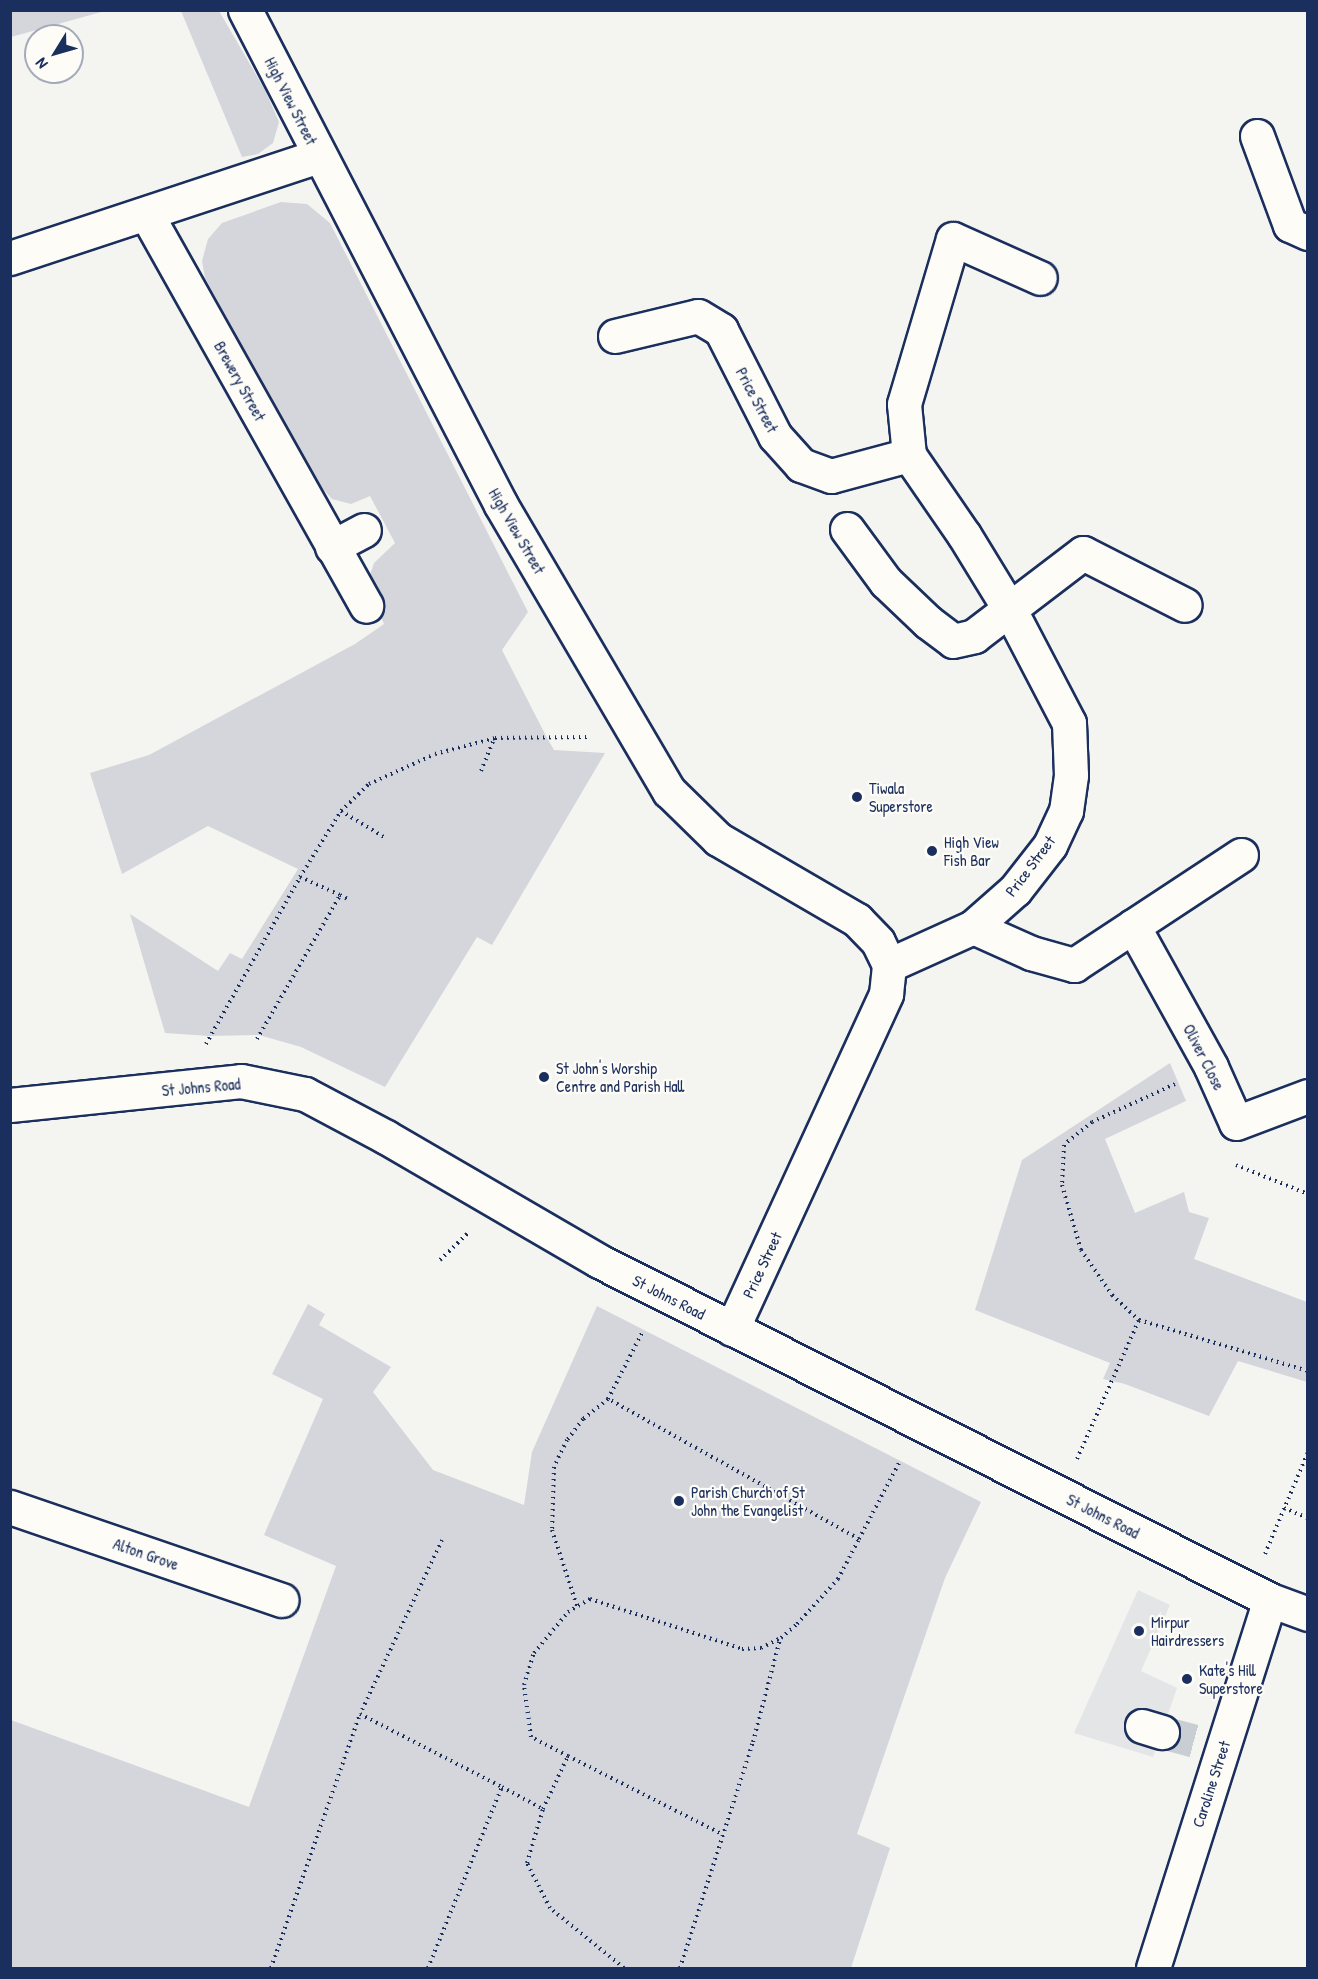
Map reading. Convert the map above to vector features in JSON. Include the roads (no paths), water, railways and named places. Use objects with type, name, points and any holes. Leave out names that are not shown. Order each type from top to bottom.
[{"type":"street","name":"High View Street","points":[[245,10],[501,505],[669,791],[718,839],[857,920],[878,942],[889,965]]},
{"type":"street","points":[[1257,136],[1290,225],[1308,233]]},
{"type":"street","points":[[10,258],[147,215],[319,156]]},
{"type":"street","name":"Brewery Street","points":[[147,215],[366,606]]},
{"type":"street","name":"Price Street","points":[[732,1329],[886,994],[889,965],[974,927],[1016,890],[1050,845],[1066,811],[1071,775],[1069,723],[1010,610],[964,535],[909,455],[904,404],[953,239],[1040,278]]},
{"type":"street","name":"Price Street","points":[[615,336],[698,316],[721,330],[775,436],[801,465],[831,476],[909,455]]},
{"type":"street","points":[[847,529],[886,582],[928,622],[953,640],[974,636],[1083,553],[1185,605]]},
{"type":"street","points":[[332,547],[364,530]]},
{"type":"street","points":[[974,927],[1031,953],[1074,965],[1240,855]]},
{"type":"street","name":"Oliver Close","points":[[1133,926],[1211,1067],[1236,1123],[1308,1096]]},
{"type":"street","name":"St Johns Road","points":[[10,1105],[242,1082],[305,1094],[386,1137],[566,1243],[1270,1600],[1308,1614]]},
{"type":"street","name":"Alton Grove","points":[[10,1507],[281,1600]]},
{"type":"street","name":"Caroline Street","points":[[1153,1968],[1209,1745],[1270,1600]]},
{"type":"tunnel","points":[[1162,1732],[1195,1741]]},
{"type":"place","name":"Tiwala Superstore","points":[[857,797]]},
{"type":"place","name":"High View Fish Bar","points":[[932,851]]},
{"type":"place","name":"St John's Worship Centre and Parish Hall","points":[[544,1077]]},
{"type":"place","name":"Parish Church of St John the Evangelist","points":[[679,1501]]},
{"type":"place","name":"Mirpur Hairdressers","points":[[1139,1631]]},
{"type":"place","name":"Kate's Hill Superstore","points":[[1187,1679]]}]
